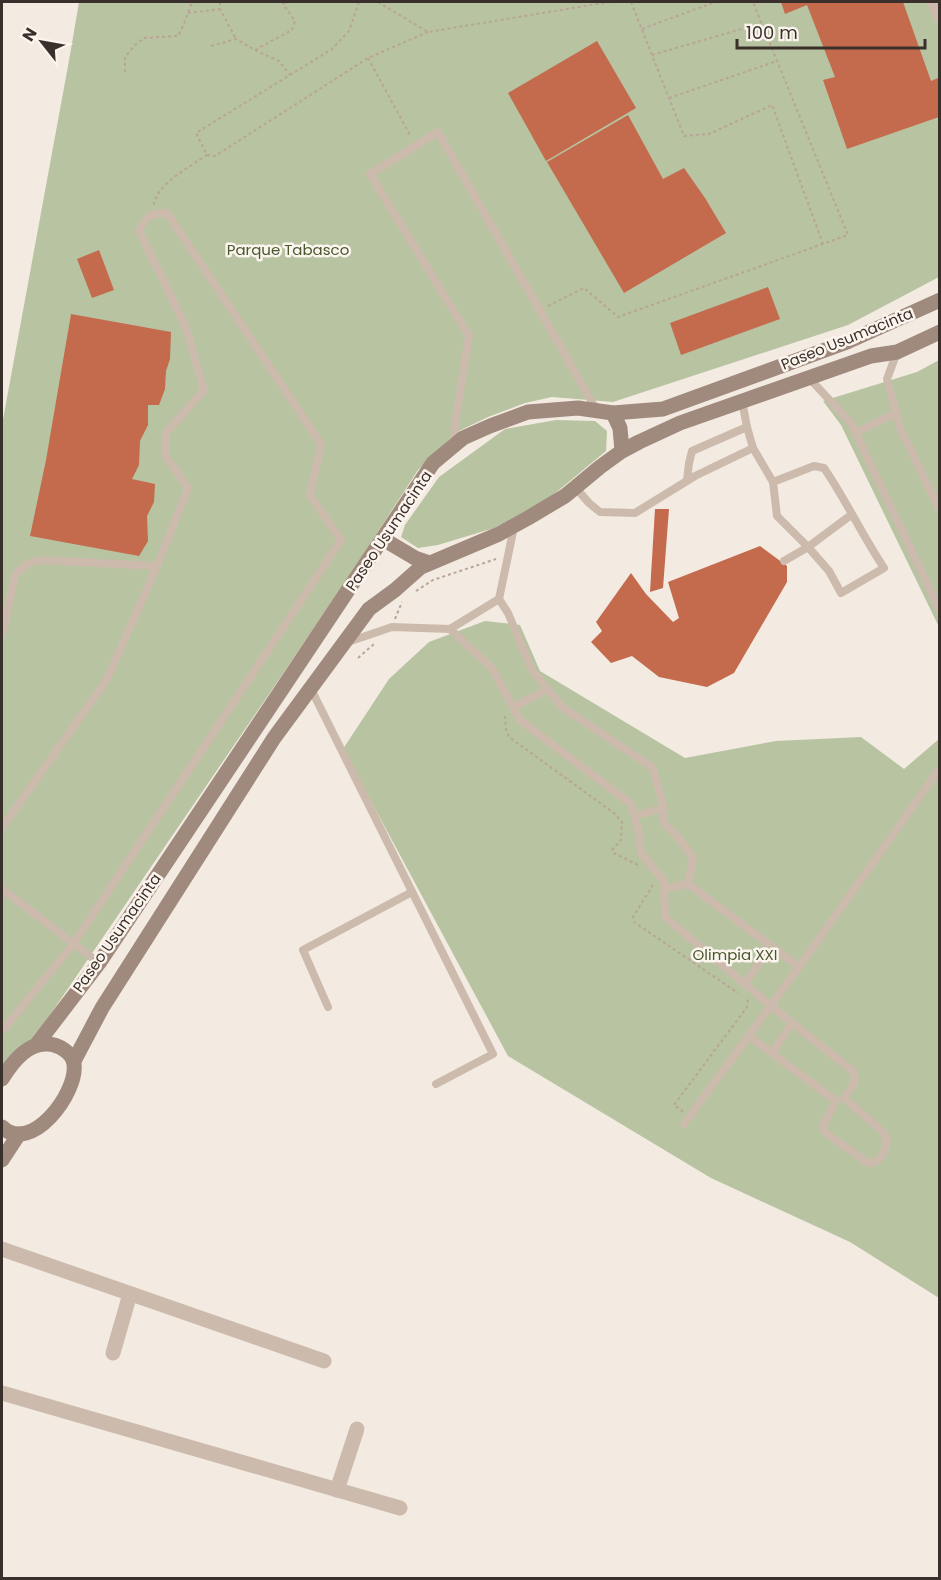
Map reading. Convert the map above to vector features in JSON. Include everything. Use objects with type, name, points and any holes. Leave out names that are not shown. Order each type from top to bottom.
[{"type":"main road","name":"Paseo Usumacinta","points":[[2,1078],[10,1065],[36,1044],[99,963],[433,463],[454,445],[463,438],[528,412],[578,408],[613,413],[663,409],[847,342],[939,300]]},
{"type":"main road","name":"Paseo Usumacinta","points":[[19,1134],[37,1128],[55,1111],[68,1091],[75,1068],[74,1060],[102,1008],[274,738],[369,609],[421,567],[514,526],[565,496],[622,451],[680,423],[871,356],[897,352],[939,332]]},
{"type":"main road","points":[[613,413],[620,428],[622,451]]},
{"type":"main road","points":[[383,539],[415,558],[430,563]]},
{"type":"main road","points":[[36,1044],[61,1048],[74,1060]]},
{"type":"main road","points":[[2,1127],[8,1133],[19,1134]]},
{"type":"main road","points":[[2,1160],[19,1134]]},
{"type":"street","points":[[2,1249],[324,1360]]},
{"type":"street","points":[[113,1353],[130,1293]]},
{"type":"street","points":[[2,1393],[400,1508]]},
{"type":"street","points":[[337,1490],[357,1429]]},
{"type":"lane","points":[[931,2],[939,22]]},
{"type":"lane","points":[[454,445],[455,423],[469,336],[370,174],[438,132],[597,411]]},
{"type":"lane","points":[[2,828],[107,679],[157,566],[188,488],[166,457],[165,433],[204,390],[185,325],[139,231],[146,218],[153,213],[167,213],[321,444],[310,495],[341,540],[74,943],[2,1031]]},
{"type":"lane","points":[[897,352],[887,379],[900,428],[939,511]]},
{"type":"lane","points":[[809,378],[851,423],[939,610]]},
{"type":"lane","points":[[742,401],[753,448],[773,482],[777,516],[829,571],[841,593],[884,568],[824,468],[814,466],[773,482]]},
{"type":"lane","points":[[855,433],[896,413]]},
{"type":"lane","points":[[687,480],[692,451],[747,428]]},
{"type":"lane","points":[[575,487],[600,512],[635,513],[687,480],[753,448]]},
{"type":"lane","points":[[784,561],[808,547],[852,515]]},
{"type":"lane","points":[[514,526],[499,599],[508,613],[532,670],[562,707],[653,768],[664,808],[664,823],[693,858],[688,884]]},
{"type":"lane","points":[[2,635],[15,575],[27,564],[39,560],[157,566]]},
{"type":"lane","points":[[344,643],[392,627],[450,629],[499,599]]},
{"type":"lane","points":[[450,629],[492,668],[520,720],[631,804],[641,853],[664,881],[665,917],[854,1072],[854,1083],[840,1100],[825,1123],[823,1129],[826,1133],[868,1163],[874,1163],[884,1155],[887,1140],[883,1132],[840,1100],[749,1036]]},
{"type":"lane","points":[[311,688],[493,1054],[436,1084]]},
{"type":"lane","points":[[513,706],[548,689]]},
{"type":"lane","points":[[686,1120],[800,967],[939,768]]},
{"type":"lane","points":[[634,816],[664,808]]},
{"type":"lane","points":[[664,889],[688,884],[800,967]]},
{"type":"lane","points":[[2,890],[99,963]]},
{"type":"lane","points":[[328,1008],[303,950],[412,892]]},
{"type":"lane","points":[[745,984],[771,946]]},
{"type":"lane","points":[[772,1053],[792,1023]]},
{"type":"path","points":[[125,72],[124,57],[144,38],[178,36],[192,2]]},
{"type":"path","points":[[220,2],[220,9],[236,39],[279,61],[290,75]]},
{"type":"path","points":[[255,50],[292,30],[295,21],[284,2]]},
{"type":"path","points":[[207,155],[196,133],[332,49],[349,31],[359,2]]},
{"type":"path","points":[[378,2],[428,32]]},
{"type":"path","points":[[153,213],[154,200],[163,186],[207,155],[215,156],[368,58],[428,32],[609,2]]},
{"type":"path","points":[[631,2],[684,136],[709,134],[772,105],[823,244]]},
{"type":"path","points":[[642,29],[715,2]]},
{"type":"path","points":[[540,310],[584,288],[618,317],[848,235],[753,2]]},
{"type":"path","points":[[188,13],[220,9]]},
{"type":"path","points":[[652,55],[762,23]]},
{"type":"path","points":[[211,46],[236,39]]},
{"type":"path","points":[[368,58],[416,146]]},
{"type":"path","points":[[669,98],[777,61]]},
{"type":"path","points":[[413,593],[433,580],[508,555]]},
{"type":"path","points":[[392,627],[404,599]]},
{"type":"path","points":[[358,658],[378,640]]},
{"type":"path","points":[[504,712],[509,736],[614,813],[622,822],[621,840],[612,850],[640,866]]},
{"type":"path","points":[[651,877],[654,884],[633,917],[634,922],[738,993]]},
{"type":"path","points":[[686,1120],[674,1105],[747,1007],[748,999]]},
{"type":"green space","name":"Parque Tabasco","points":[[79,2],[939,2],[939,277],[848,325],[613,402],[552,397],[525,403],[457,432],[418,470],[344,584],[37,1034],[2,1068],[2,425]]},
{"type":"green space","points":[[939,360],[939,627],[841,425],[823,401],[917,372]]},
{"type":"green space","points":[[556,420],[595,421],[607,431],[606,451],[547,500],[494,528],[438,545],[418,548],[401,537],[405,525],[439,477],[505,429]]},
{"type":"green space","name":"Olimpia XXI","points":[[485,621],[520,625],[540,671],[685,758],[776,741],[861,737],[904,769],[939,739],[939,1298],[850,1242],[711,1178],[508,1056],[343,749],[389,679],[429,642]]},
{"type":"building","points":[[781,2],[903,2],[931,81],[938,78],[939,81],[939,117],[847,149],[823,80],[835,77],[807,5],[785,14]]},
{"type":"building","points":[[597,41],[636,108],[546,161],[508,93]]},
{"type":"building","points":[[628,115],[663,179],[684,168],[726,233],[624,293],[547,162]]},
{"type":"building","points":[[99,250],[114,290],[92,298],[77,259]]},
{"type":"building","points":[[768,287],[780,319],[681,355],[670,323]]},
{"type":"building","points":[[71,314],[171,332],[170,359],[166,371],[165,389],[159,405],[148,405],[148,425],[140,441],[139,465],[132,479],[155,484],[154,502],[147,516],[148,541],[139,556],[30,536],[46,460]]},
{"type":"building","points":[[655,509],[669,509],[663,588],[650,592]]},
{"type":"building","points":[[760,546],[787,566],[787,582],[734,673],[707,687],[659,677],[632,656],[611,663],[591,642],[602,631],[596,622],[631,573],[646,594],[673,622],[679,618],[668,582]]}]
